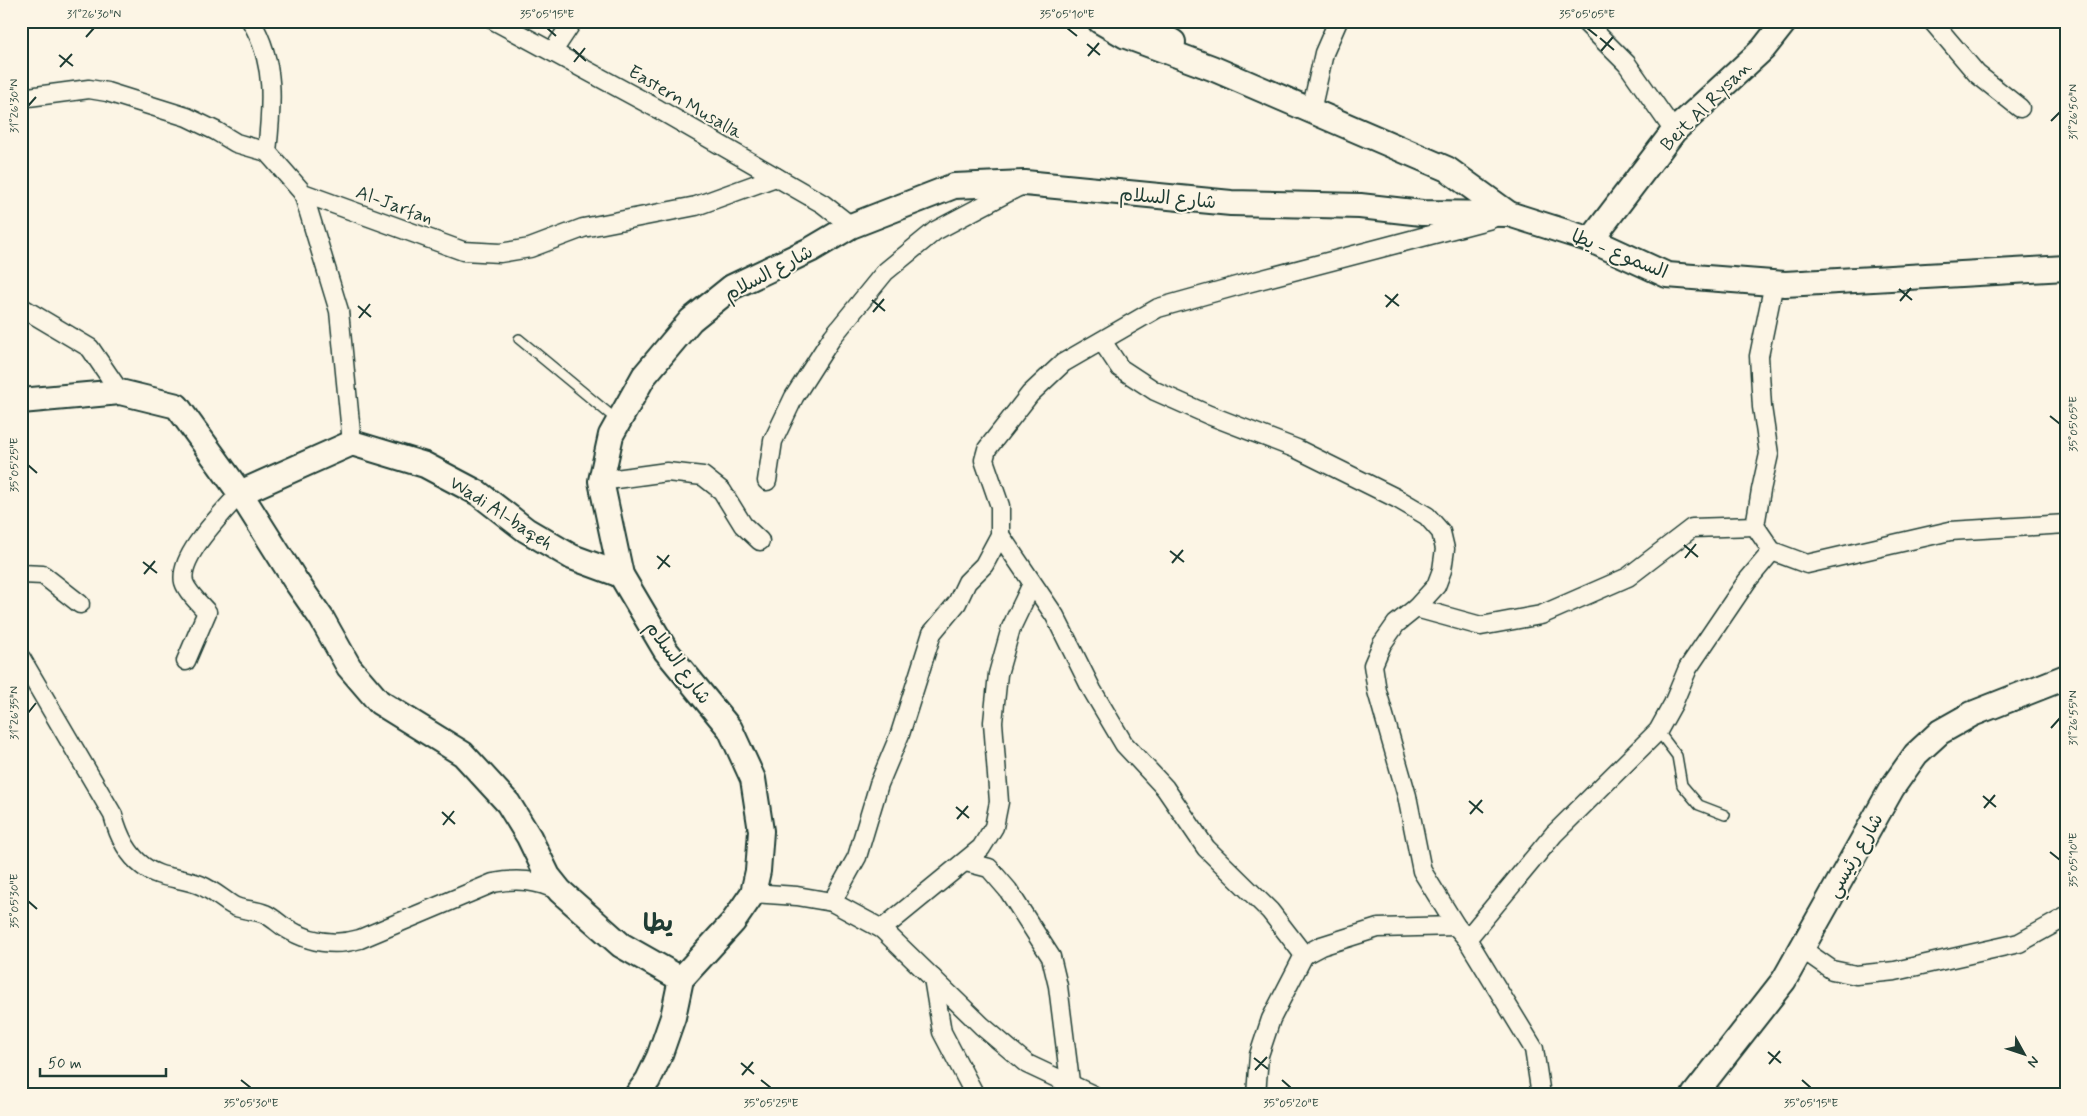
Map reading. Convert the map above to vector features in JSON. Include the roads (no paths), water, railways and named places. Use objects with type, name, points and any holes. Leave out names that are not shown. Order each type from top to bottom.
[{"type":"main road","name":"السموع - يطا","points":[[1100,21],[1126,36],[1212,68],[1447,170],[1509,214],[1591,240],[1667,275],[1774,283],[2066,268]]},
{"type":"main road","name":"السموع - يطا","points":[[1137,21],[1162,34],[1212,68]]},
{"type":"main road","name":"Beit Al Rysan","points":[[1591,240],[1674,131],[1763,49],[1785,21]]},
{"type":"main road","name":"شارع السلام","points":[[681,979],[717,941],[753,893],[758,871],[761,831],[753,779],[730,729],[666,651],[621,575],[602,481],[611,435],[644,376],[691,320],[732,287],[812,249],[851,226],[954,186],[1025,183],[1231,203],[1360,206],[1422,213],[1509,214]]},
{"type":"main road","points":[[21,401],[120,392],[177,406],[240,494],[322,619],[344,659],[360,683],[379,702],[463,754],[515,814],[529,837],[548,876],[560,891],[621,945],[681,979],[673,1017],[659,1057],[648,1080],[637,1095]]},
{"type":"main road","points":[[240,494],[352,443]]},
{"type":"main road","name":"Wadi Al-baqeh","points":[[352,443],[425,465],[478,493],[526,530],[572,557],[621,575]]},
{"type":"main road","name":"شارع رئيسي","points":[[1694,1095],[1784,980],[1892,788],[1916,754],[1940,732],[1972,714],[2066,677]]},
{"type":"street","points":[[21,98],[77,89],[101,90],[187,117],[236,143],[268,152],[270,72],[261,38],[251,21]]},
{"type":"street","name":"Eastern Musalla","points":[[496,21],[553,51],[824,204],[851,226]]},
{"type":"street","points":[[553,51],[573,21]]},
{"type":"street","points":[[1311,111],[1324,53],[1338,21]]},
{"type":"street","points":[[1584,21],[1627,64],[1674,131]]},
{"type":"street","points":[[1932,21],[1977,74],[2020,108]]},
{"type":"street","name":"Al-Jarfan","points":[[268,152],[303,193],[461,251],[500,253],[530,248],[583,228],[696,206],[776,177]]},
{"type":"street","points":[[767,481],[773,440],[794,397],[833,336],[885,272],[935,231],[1025,183]]},
{"type":"street","points":[[303,193],[339,311],[352,443]]},
{"type":"street","points":[[832,902],[857,857],[879,784],[892,757],[903,727],[932,633],[956,602],[967,582],[984,565],[1000,535],[1000,506],[984,460],[987,449],[1030,394],[1063,363],[1158,308],[1509,214]]},
{"type":"street","points":[[1774,283],[1760,356],[1762,407],[1769,454],[1760,490],[1755,526],[1772,551],[1807,564],[1950,531],[2066,524]]},
{"type":"street","points":[[21,307],[90,348],[120,392]]},
{"type":"street","points":[[1102,340],[1120,368],[1155,391],[1209,415],[1297,449],[1398,499],[1427,516],[1441,532],[1445,548],[1442,570],[1436,586],[1416,608],[1396,624],[1382,644],[1372,665],[1377,691],[1407,796],[1422,871],[1534,1049],[1541,1095]]},
{"type":"street","points":[[602,481],[667,472],[703,476],[722,491],[743,525],[760,541]]},
{"type":"street","points":[[186,661],[207,612],[184,584],[183,571],[200,538],[240,494]]},
{"type":"street","points":[[1416,608],[1481,626],[1541,615],[1628,577],[1692,528],[1755,526]]},
{"type":"street","points":[[1000,535],[1055,616],[1092,690],[1124,744],[1165,788],[1206,848],[1270,911],[1304,955]]},
{"type":"street","points":[[1256,1095],[1258,1055],[1271,1019],[1304,955],[1322,946],[1378,928],[1462,932],[1554,834],[1658,730],[1673,704],[1688,668],[1747,581],[1772,551]]},
{"type":"street","points":[[21,574],[43,575],[80,604]]},
{"type":"street","points":[[882,929],[966,862],[981,848],[988,838],[997,815],[999,789],[995,772],[993,722],[998,674],[1011,628],[1032,584]]},
{"type":"street","points":[[21,658],[113,815],[116,828],[129,852],[142,866],[159,875],[192,882],[216,893],[232,906],[264,914],[300,935],[324,943],[360,939],[493,883],[529,880],[560,891]]},
{"type":"street","points":[[966,862],[989,868],[1008,890],[1051,957],[1058,986],[1070,1082]]},
{"type":"street","points":[[753,893],[797,896],[832,902],[882,929],[982,1026],[1027,1064],[1070,1082],[1093,1095]]},
{"type":"street","points":[[1802,949],[1832,970],[1856,975],[1895,971],[2019,943],[2066,917]]},
{"type":"street","points":[[933,978],[942,1032],[975,1095]]},
{"type":"lane","points":[[519,339],[619,421]]},
{"type":"lane","points":[[1658,730],[1677,756],[1682,786],[1700,805],[1725,815]]},
{"type":"district","name":"يطا","points":[[658,923]]}]
